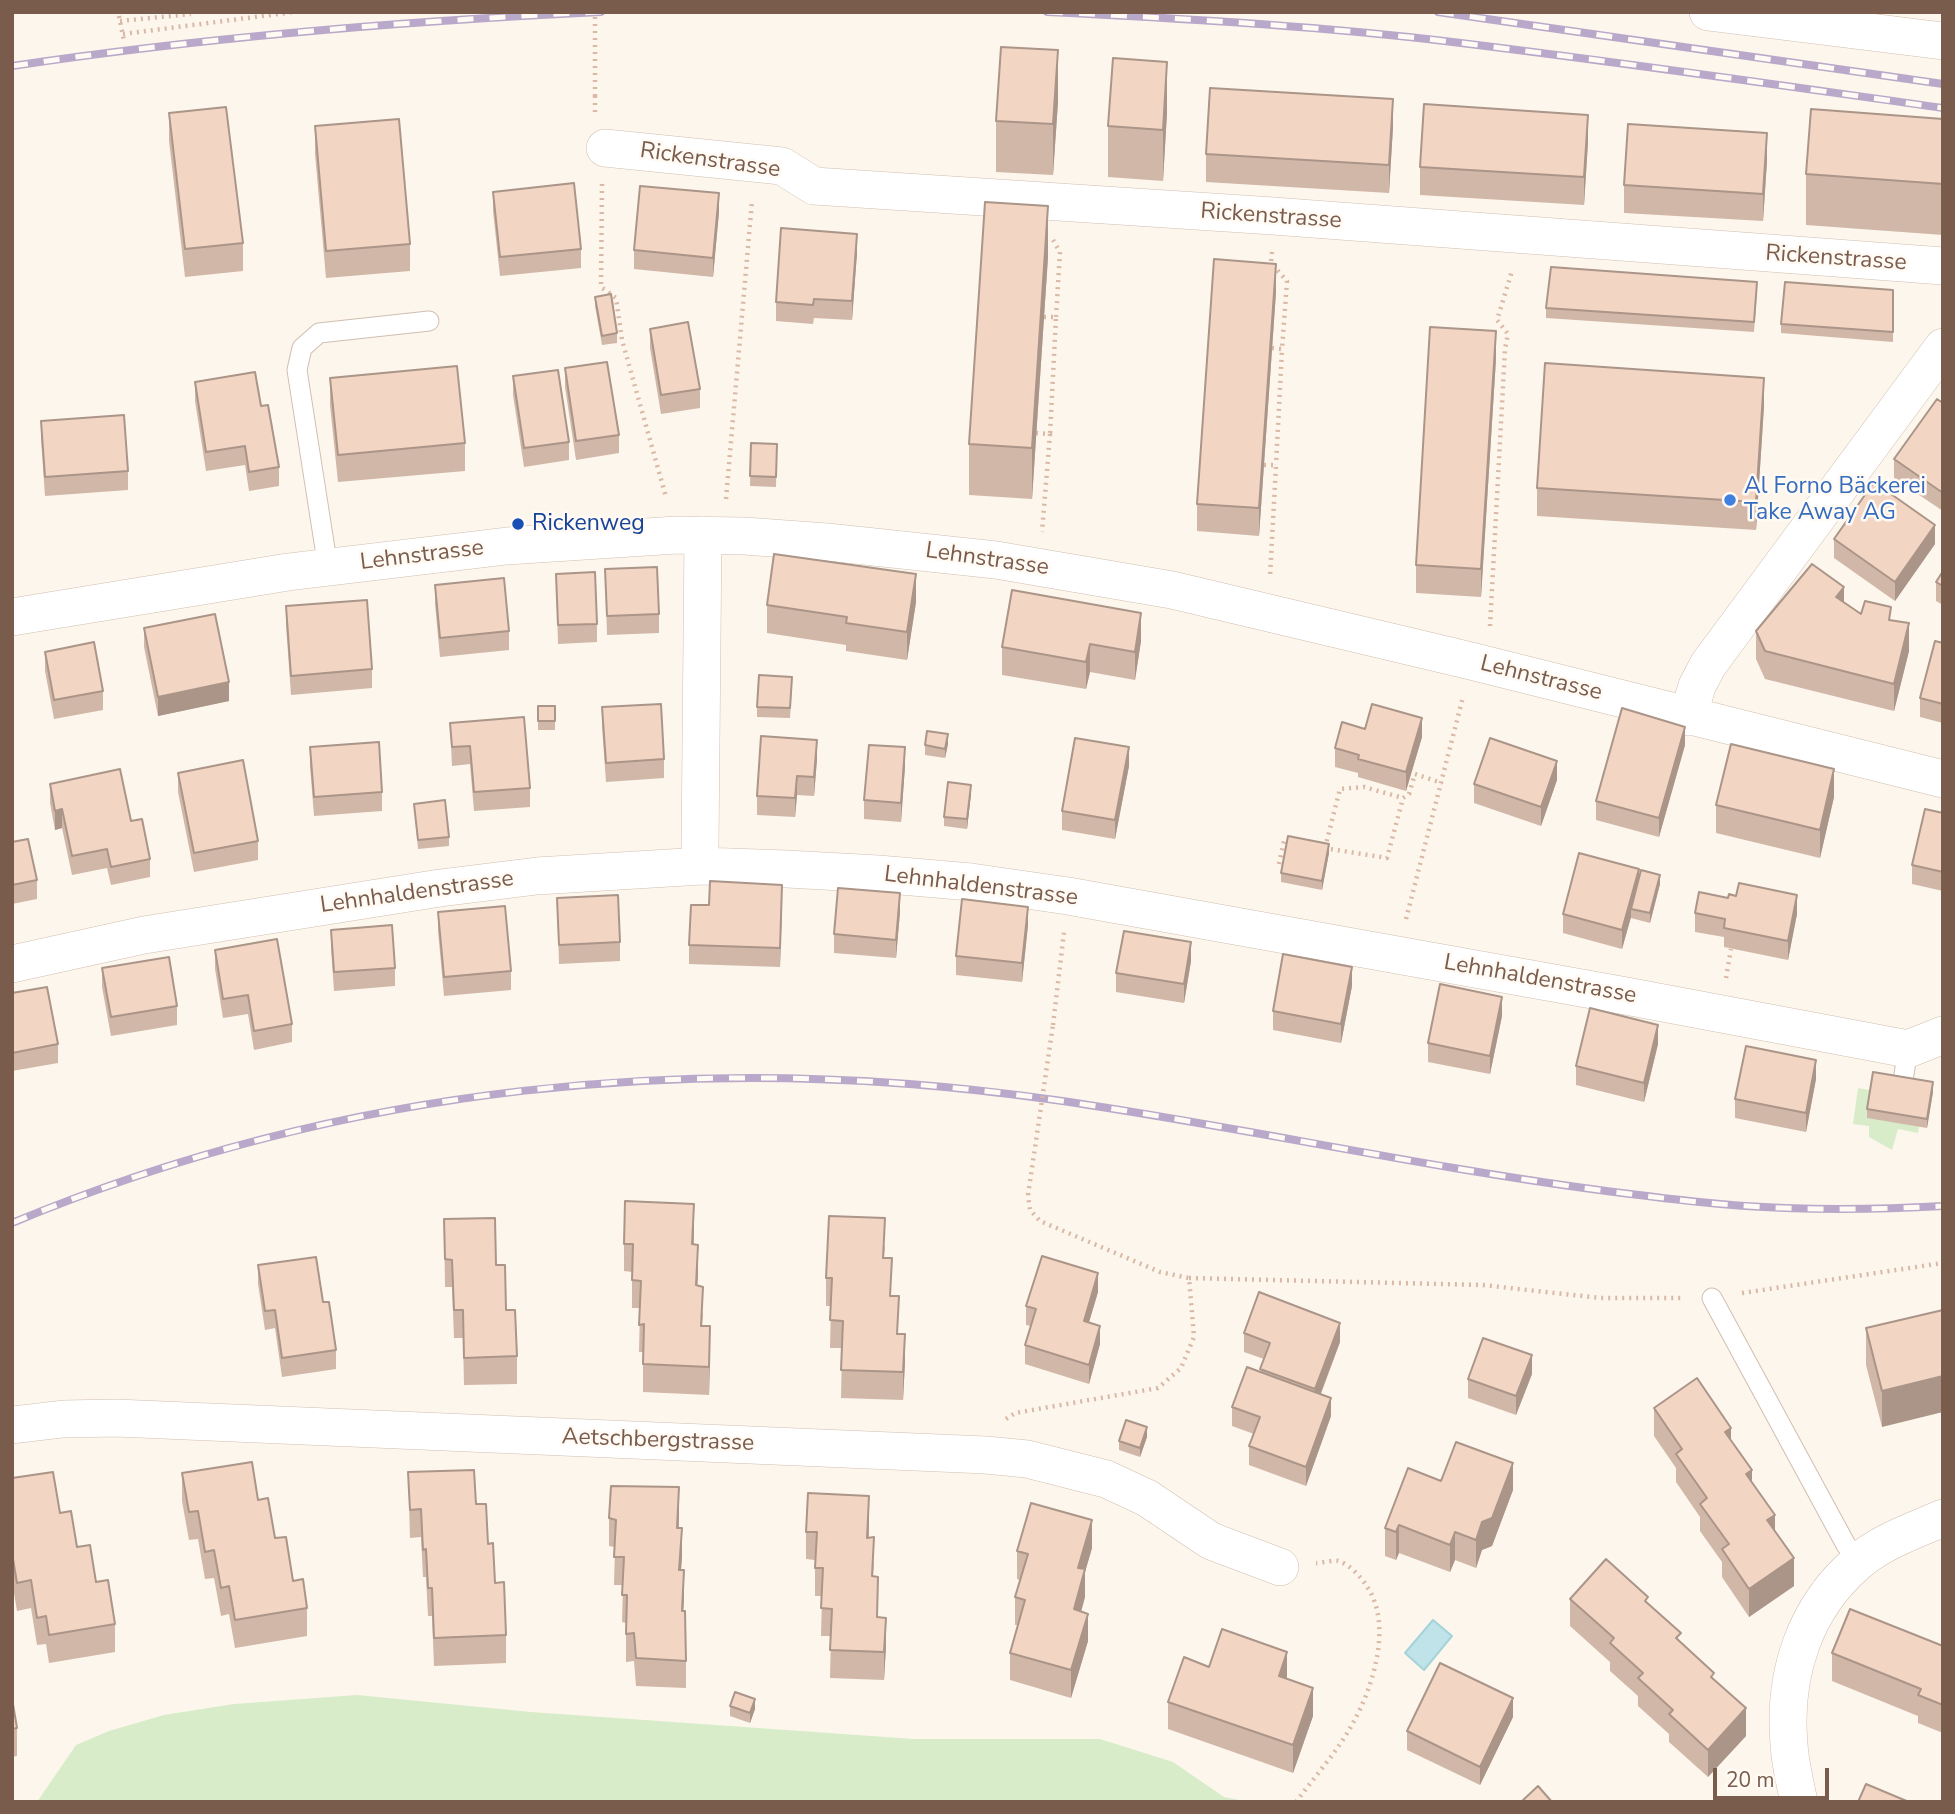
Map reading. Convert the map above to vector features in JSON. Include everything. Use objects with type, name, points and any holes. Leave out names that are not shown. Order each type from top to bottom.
[{"type":"street","points":[[1708,12],[1943,41]]},
{"type":"street","name":"Rickenstrasse","points":[[604,163],[782,166],[814,186],[1273,216],[1943,267]]},
{"type":"street","points":[[1688,717],[1697,686],[1708,665],[1943,347]]},
{"type":"street","points":[[702,866],[703,535]]},
{"type":"street","name":"Lehnstrasse","points":[[12,617],[328,568],[507,546],[703,535],[899,549],[996,560],[1172,590],[1471,661],[1943,779]]},
{"type":"street","name":"Lehnhaldenstrasse","points":[[12,964],[144,935],[440,888],[537,876],[702,866],[878,874],[971,882],[1068,896],[1613,993],[1908,1049]]},
{"type":"street","points":[[1908,1049],[1943,1035]]},
{"type":"street","name":"Aetschbergstrasse","points":[[12,1425],[63,1419],[116,1418],[986,1455],[1027,1459],[1106,1479],[1147,1498],[1211,1541],[1280,1567]]},
{"type":"street","points":[[1799,1802],[1788,1744],[1791,1674],[1806,1630],[1824,1598],[1859,1561],[1900,1537],[1943,1518]]},
{"type":"lane","points":[[328,568],[298,370],[302,348],[319,333],[429,321]]},
{"type":"lane","points":[[1902,1087],[1908,1049]]},
{"type":"lane","points":[[1712,1298],[1846,1545],[1859,1561]]},
{"type":"path","points":[[123,34],[294,12]]},
{"type":"path","points":[[595,12],[595,96]]},
{"type":"path","points":[[124,41],[120,19],[191,14]]},
{"type":"path","points":[[604,163],[601,287],[616,298],[622,340],[657,474],[669,507]]},
{"type":"path","points":[[725,504],[747,237]]},
{"type":"path","points":[[1042,536],[1060,252]]},
{"type":"path","points":[[1269,579],[1287,281],[1280,273]]},
{"type":"path","points":[[1490,620],[1508,334],[1497,320],[1507,291]]},
{"type":"path","points":[[1044,317],[1056,317]]},
{"type":"path","points":[[1272,348],[1282,349]]},
{"type":"path","points":[[1036,433],[1050,434]]},
{"type":"path","points":[[1264,465],[1276,465]]},
{"type":"path","points":[[1411,899],[1464,691]]},
{"type":"path","points":[[1325,848],[1340,789],[1364,787],[1402,798],[1409,794],[1415,774],[1442,783]]},
{"type":"path","points":[[1315,846],[1387,858],[1402,798]]},
{"type":"path","points":[[1279,864],[1284,841],[1294,843]]},
{"type":"path","points":[[1064,925],[1053,1025],[1028,1195],[1030,1210],[1040,1221],[1160,1272],[1189,1278],[1482,1285],[1601,1298],[1712,1298],[1943,1263]]},
{"type":"path","points":[[1725,984],[1731,948]]},
{"type":"path","points":[[997,1425],[1015,1413],[1158,1388],[1181,1368],[1194,1337],[1189,1278]]},
{"type":"path","points":[[1280,1567],[1338,1562],[1359,1575],[1375,1597],[1380,1625],[1376,1662],[1353,1725],[1296,1802]]},
{"type":"green space","points":[[1858,1088],[1923,1099],[1918,1133],[1898,1129],[1892,1150],[1869,1137],[1869,1126],[1853,1124]]},
{"type":"green space","points":[[357,1695],[531,1712],[914,1739],[1100,1739],[1173,1762],[1224,1797],[1249,1802],[37,1802],[76,1745],[109,1731],[164,1715],[234,1704]]},
{"type":"water","points":[[1433,1620],[1452,1636],[1424,1670],[1405,1653]]},
{"type":"building","points":[[1001,47],[1058,50],[1053,124],[996,121]]},
{"type":"building","points":[[1113,58],[1167,62],[1163,130],[1108,126]]},
{"type":"building","points":[[1210,88],[1393,99],[1389,165],[1206,154]]},
{"type":"building","points":[[1424,104],[1588,115],[1584,177],[1420,167]]},
{"type":"building","points":[[226,107],[243,243],[185,249],[169,113]]},
{"type":"building","points":[[1811,109],[1943,119],[1943,184],[1806,174]]},
{"type":"building","points":[[399,119],[410,244],[326,251],[315,126]]},
{"type":"building","points":[[1628,124],[1767,133],[1763,194],[1624,185]]},
{"type":"building","points":[[574,183],[581,249],[500,257],[493,192]]},
{"type":"building","points":[[640,186],[719,193],[713,258],[634,250]]},
{"type":"building","points":[[985,202],[1048,206],[1032,448],[969,444]]},
{"type":"building","points":[[781,228],[857,234],[852,301],[814,299],[813,305],[776,302]]},
{"type":"building","points":[[1214,259],[1276,264],[1259,508],[1197,504]]},
{"type":"building","points":[[1551,267],[1757,282],[1754,322],[1546,308]]},
{"type":"building","points":[[1785,282],[1893,290],[1893,332],[1781,324]]},
{"type":"building","points":[[611,294],[617,333],[602,336],[595,297]]},
{"type":"building","points":[[688,322],[700,389],[661,395],[650,329]]},
{"type":"building","points":[[1430,327],[1496,331],[1481,569],[1416,565]]},
{"type":"building","points":[[607,362],[619,435],[576,441],[565,368]]},
{"type":"building","points":[[1545,363],[1764,378],[1756,502],[1537,488]]},
{"type":"building","points":[[457,366],[465,443],[338,455],[330,378]]},
{"type":"building","points":[[558,370],[569,442],[524,448],[513,376]]},
{"type":"building","points":[[255,372],[261,406],[268,405],[279,467],[249,472],[245,446],[206,452],[195,382]]},
{"type":"building","points":[[1937,399],[1943,403],[1943,493],[1894,459]]},
{"type":"building","points":[[124,415],[128,471],[45,477],[41,421]]},
{"type":"building","points":[[751,443],[777,444],[776,477],[750,476]]},
{"type":"building","points":[[1874,482],[1935,525],[1895,582],[1834,539]]},
{"type":"building","points":[[774,554],[916,574],[907,632],[846,623],[847,617],[767,605]]},
{"type":"building","points":[[1812,564],[1844,587],[1836,597],[1861,614],[1865,601],[1891,607],[1889,620],[1909,623],[1894,684],[1765,651],[1756,631]]},
{"type":"building","points":[[657,567],[659,614],[607,616],[605,569]]},
{"type":"building","points":[[1943,571],[1943,586],[1936,582]]},
{"type":"building","points":[[595,572],[597,624],[558,625],[556,574]]},
{"type":"building","points":[[504,578],[509,631],[440,638],[435,585]]},
{"type":"building","points":[[1012,590],[1141,613],[1135,652],[1090,644],[1086,662],[1002,647]]},
{"type":"building","points":[[367,600],[372,669],[291,676],[286,606]]},
{"type":"building","points":[[215,614],[229,682],[158,697],[144,628]]},
{"type":"building","points":[[1935,641],[1943,643],[1943,704],[1920,698]]},
{"type":"building","points":[[94,642],[103,691],[54,700],[45,652]]},
{"type":"building","points":[[759,675],[792,677],[790,708],[757,707]]},
{"type":"building","points":[[661,704],[664,759],[606,763],[602,707]]},
{"type":"building","points":[[1372,704],[1422,718],[1406,772],[1358,759],[1359,755],[1335,748],[1342,722],[1365,729]]},
{"type":"building","points":[[538,706],[555,706],[555,721],[538,721]]},
{"type":"building","points":[[1622,708],[1685,727],[1659,818],[1596,801]]},
{"type":"building","points":[[524,717],[530,788],[474,792],[470,746],[452,747],[450,723]]},
{"type":"building","points":[[927,731],[948,734],[945,749],[925,745]]},
{"type":"building","points":[[761,736],[817,740],[814,777],[797,776],[795,798],[757,796]]},
{"type":"building","points":[[1075,738],[1129,747],[1115,820],[1062,811]]},
{"type":"building","points":[[1490,738],[1557,761],[1541,807],[1474,784]]},
{"type":"building","points":[[379,742],[382,792],[314,797],[310,747]]},
{"type":"building","points":[[1731,744],[1834,769],[1820,830],[1716,805]]},
{"type":"building","points":[[869,745],[905,747],[901,803],[864,800]]},
{"type":"building","points":[[243,760],[258,841],[194,853],[178,773]]},
{"type":"building","points":[[120,769],[131,821],[142,819],[150,859],[111,867],[107,849],[72,856],[62,809],[55,811],[50,784]]},
{"type":"building","points":[[948,782],[971,785],[967,819],[944,817]]},
{"type":"building","points":[[445,800],[449,837],[418,840],[414,804]]},
{"type":"building","points":[[1925,809],[1943,813],[1943,872],[1912,865]]},
{"type":"building","points":[[1288,836],[1329,844],[1322,881],[1281,873]]},
{"type":"building","points":[[28,839],[37,880],[12,885],[12,842]]},
{"type":"building","points":[[1579,853],[1639,869],[1622,930],[1563,914]]},
{"type":"building","points":[[1641,870],[1660,875],[1650,913],[1631,909]]},
{"type":"building","points":[[710,881],[782,885],[780,948],[689,945],[691,905],[709,905]]},
{"type":"building","points":[[1739,883],[1797,895],[1788,941],[1724,928],[1725,919],[1695,913],[1699,892],[1728,898],[1729,894],[1736,896]]},
{"type":"building","points":[[838,888],[900,893],[896,940],[834,934]]},
{"type":"building","points":[[618,895],[620,942],[559,945],[557,898]]},
{"type":"building","points":[[962,899],[1028,907],[1022,963],[956,956]]},
{"type":"building","points":[[505,906],[511,971],[444,977],[438,912]]},
{"type":"building","points":[[392,925],[395,968],[334,972],[331,930]]},
{"type":"building","points":[[1124,931],[1191,942],[1184,984],[1116,973]]},
{"type":"building","points":[[277,939],[292,1024],[254,1031],[248,995],[223,999],[215,950]]},
{"type":"building","points":[[1283,954],[1352,967],[1341,1024],[1273,1011]]},
{"type":"building","points":[[169,957],[177,1006],[111,1017],[102,968]]},
{"type":"building","points":[[1440,984],[1502,997],[1490,1056],[1428,1043]]},
{"type":"building","points":[[47,987],[58,1044],[12,1053],[12,993]]},
{"type":"building","points":[[1590,1008],[1658,1025],[1644,1083],[1576,1066]]},
{"type":"building","points":[[1746,1046],[1816,1060],[1806,1113],[1735,1099]]},
{"type":"building","points":[[1873,1072],[1933,1082],[1927,1119],[1867,1109]]},
{"type":"building","points":[[625,1201],[694,1204],[692,1244],[698,1245],[696,1285],[703,1287],[701,1326],[710,1326],[709,1367],[643,1364],[644,1324],[639,1325],[641,1281],[632,1280],[633,1244],[624,1244]]},
{"type":"building","points":[[829,1216],[885,1218],[883,1258],[892,1258],[890,1296],[899,1296],[897,1334],[905,1334],[903,1372],[841,1370],[843,1321],[830,1320],[832,1278],[826,1278]]},
{"type":"building","points":[[495,1218],[496,1265],[505,1265],[506,1310],[515,1310],[517,1356],[464,1358],[463,1310],[454,1310],[452,1260],[445,1259],[444,1219]]},
{"type":"building","points":[[1042,1256],[1098,1273],[1084,1321],[1100,1326],[1089,1365],[1025,1345],[1036,1309],[1026,1306]]},
{"type":"building","points":[[316,1257],[323,1302],[329,1302],[336,1350],[282,1358],[275,1310],[265,1311],[258,1265]]},
{"type":"building","points":[[1259,1292],[1340,1323],[1315,1389],[1260,1369],[1270,1343],[1244,1333]]},
{"type":"building","points":[[1943,1310],[1943,1376],[1882,1391],[1866,1328]]},
{"type":"building","points":[[1483,1338],[1532,1355],[1516,1396],[1468,1379]]},
{"type":"building","points":[[1247,1367],[1331,1398],[1306,1467],[1249,1446],[1260,1417],[1232,1407]]},
{"type":"building","points":[[1697,1378],[1731,1428],[1725,1432],[1752,1470],[1746,1474],[1775,1515],[1767,1520],[1794,1558],[1749,1589],[1722,1549],[1729,1544],[1700,1504],[1707,1498],[1676,1454],[1682,1449],[1654,1408]]},
{"type":"building","points":[[1126,1420],[1147,1427],[1140,1448],[1119,1441]]},
{"type":"building","points":[[1456,1442],[1513,1463],[1492,1518],[1482,1522],[1476,1540],[1455,1532],[1450,1545],[1399,1525],[1396,1532],[1385,1528],[1408,1468],[1441,1481]]},
{"type":"building","points":[[252,1462],[258,1500],[268,1498],[275,1538],[286,1537],[293,1581],[303,1579],[307,1608],[235,1620],[229,1586],[221,1588],[214,1550],[205,1552],[198,1511],[189,1512],[182,1473]]},
{"type":"building","points":[[474,1470],[476,1504],[486,1504],[488,1544],[493,1543],[495,1583],[504,1582],[506,1635],[434,1638],[432,1588],[428,1588],[421,1509],[410,1510],[408,1472]]},
{"type":"building","points":[[53,1472],[60,1513],[71,1511],[77,1547],[90,1545],[96,1582],[108,1580],[115,1624],[49,1635],[46,1616],[37,1618],[31,1580],[17,1583],[12,1553],[12,1478]]},
{"type":"building","points":[[611,1486],[679,1487],[677,1528],[682,1528],[679,1570],[684,1570],[682,1611],[685,1611],[686,1661],[636,1658],[634,1633],[626,1634],[627,1595],[622,1595],[624,1557],[614,1557],[616,1520],[609,1518]]},
{"type":"building","points":[[808,1493],[869,1496],[867,1538],[874,1537],[872,1576],[878,1577],[877,1617],[886,1618],[884,1652],[830,1650],[832,1609],[821,1608],[823,1568],[815,1568],[817,1532],[806,1532]]},
{"type":"building","points":[[1031,1503],[1092,1520],[1078,1568],[1085,1569],[1074,1609],[1088,1614],[1071,1670],[1010,1653],[1025,1600],[1015,1597],[1028,1554],[1017,1551]]},
{"type":"building","points":[[1606,1559],[1648,1597],[1645,1601],[1681,1633],[1676,1638],[1714,1673],[1711,1677],[1746,1708],[1708,1750],[1669,1714],[1673,1710],[1638,1678],[1643,1673],[1610,1643],[1614,1638],[1570,1599]]},
{"type":"building","points":[[1850,1609],[1943,1646],[1943,1705],[1918,1695],[1921,1689],[1832,1653]]},
{"type":"building","points":[[1222,1629],[1287,1652],[1279,1676],[1313,1688],[1293,1745],[1168,1702],[1184,1657],[1209,1667]]},
{"type":"building","points":[[1440,1663],[1513,1698],[1480,1767],[1407,1731]]},
{"type":"building","points":[[735,1692],[755,1699],[750,1713],[730,1706]]},
{"type":"building","points":[[12,1698],[17,1728],[12,1729]]},
{"type":"building","points":[[1866,1784],[1909,1802],[1858,1802]]},
{"type":"building","points":[[1538,1786],[1552,1802],[1521,1802]]},
{"type":"railway","points":[[12,66],[306,32],[601,12]]},
{"type":"railway","points":[[1047,12],[1237,22],[1427,39],[1943,108]]},
{"type":"railway","points":[[1438,12],[1943,84]]},
{"type":"railway","points":[[12,1223],[137,1176],[265,1138],[394,1110],[525,1091],[657,1080],[789,1078],[922,1085],[1055,1100],[1531,1180],[1669,1199],[1805,1209],[1943,1206]]},
{"type":"place","name":"Al Forno Bäckerei Take Away AG","points":[[1730,500]]},
{"type":"place","name":"Rickenweg","points":[[518,524]]}]
